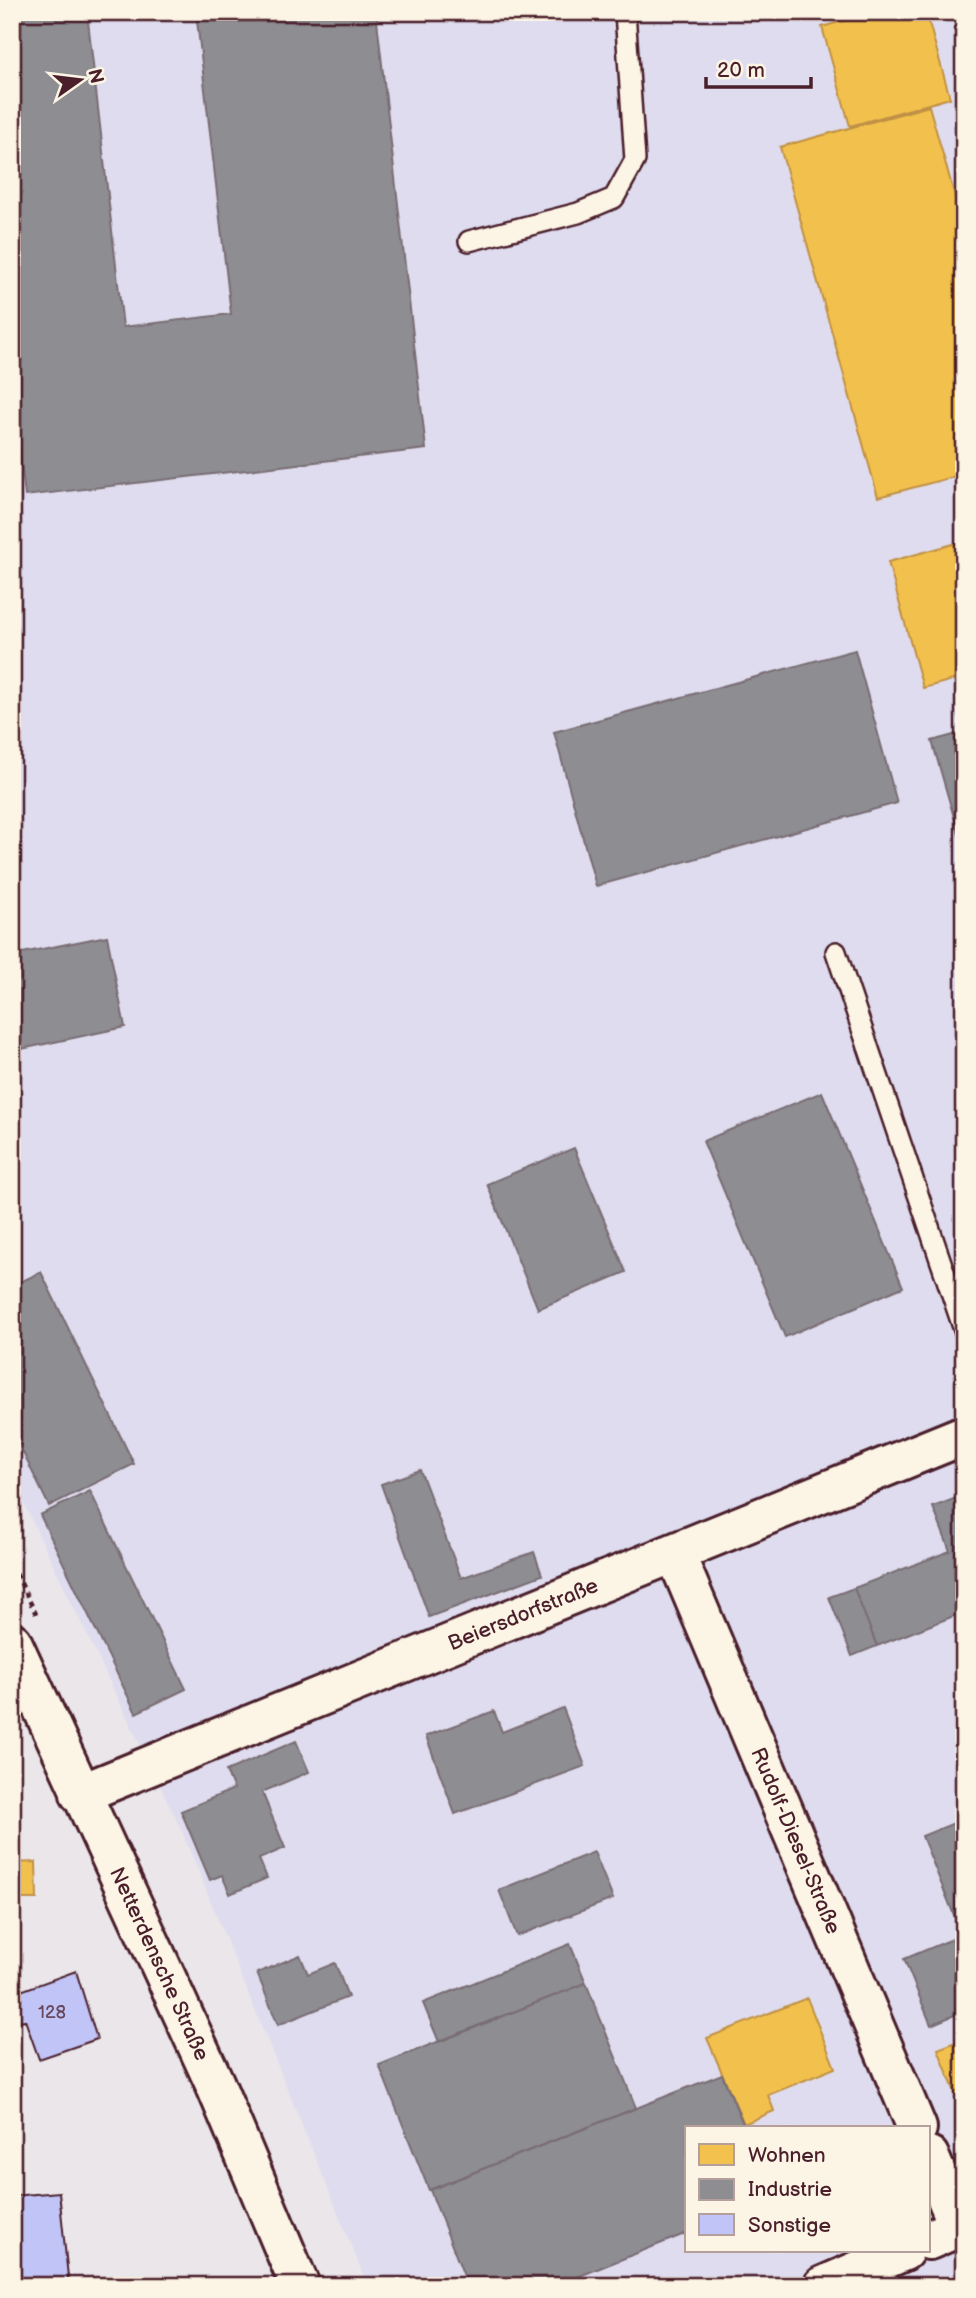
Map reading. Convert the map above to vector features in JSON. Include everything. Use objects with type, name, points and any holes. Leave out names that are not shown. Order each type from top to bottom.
[{"type":"street","name":"Beiersdorfstraße","points":[[80,1794],[964,1435]]},
{"type":"street","name":"Rudolf-Diesel-Straße","points":[[675,1553],[916,2126]]},
{"type":"street","name":"Netterdensche Straße","points":[[12,1642],[215,2084],[300,2286]]},
{"type":"street","points":[[930,2160],[950,2231]]},
{"type":"street","points":[[823,2286],[902,2252]]},
{"type":"lane","points":[[469,241],[578,213],[614,198],[635,160],[625,12]]},
{"type":"lane","points":[[836,952],[964,1330]]},
{"type":"shaded area","points":[[12,12],[964,12],[964,2286],[368,2286],[182,1831],[12,1479]]},
{"type":"building: Wohnen","points":[[874,12],[926,12],[950,98],[850,126],[822,27]]},
{"type":"building: Wohnen","points":[[929,106],[964,228],[964,474],[878,497],[780,147]]},
{"type":"building: Wohnen","points":[[964,541],[964,677],[923,688],[888,562]]},
{"type":"building: Wohnen","points":[[36,1862],[37,1899],[12,1899],[12,1863]]},
{"type":"building: Wohnen","points":[[807,1998],[835,2068],[768,2095],[774,2111],[744,2124],[707,2038]]},
{"type":"building: Wohnen","points":[[964,2039],[964,2109],[962,2110],[938,2049]]},
{"type":"building: Industrie","points":[[12,12],[87,12],[123,327],[231,314],[196,12],[376,12],[426,449],[25,496],[12,386]]},
{"type":"building: Industrie","points":[[855,650],[897,803],[596,886],[554,732]]},
{"type":"building: Industrie","points":[[964,732],[964,852],[932,741]]},
{"type":"building: Industrie","points":[[107,936],[125,1027],[12,1051],[12,955]]},
{"type":"building: Industrie","points":[[822,1092],[903,1287],[785,1337],[703,1141]]},
{"type":"building: Industrie","points":[[574,1148],[626,1272],[538,1309],[487,1184]]},
{"type":"building: Industrie","points":[[41,1272],[134,1464],[49,1506],[12,1430],[12,1286]]},
{"type":"building: Industrie","points":[[420,1470],[461,1578],[534,1552],[542,1575],[429,1617],[381,1484]]},
{"type":"building: Industrie","points":[[90,1491],[186,1689],[136,1713],[40,1515]]},
{"type":"building: Industrie","points":[[964,1495],[964,1612],[877,1646],[854,1588],[950,1551],[933,1507]]},
{"type":"building: Industrie","points":[[854,1588],[877,1646],[852,1656],[829,1597]]},
{"type":"building: Industrie","points":[[563,1708],[585,1766],[455,1814],[426,1736],[494,1711],[502,1732]]},
{"type":"building: Industrie","points":[[296,1741],[309,1772],[262,1792],[285,1848],[259,1859],[267,1878],[230,1894],[222,1875],[210,1880],[181,1811],[234,1789],[226,1771]]},
{"type":"building: Industrie","points":[[964,1819],[964,2011],[931,2025],[904,1959],[962,1935],[922,1836]]},
{"type":"building: Industrie","points":[[594,1852],[613,1899],[517,1936],[499,1890]]},
{"type":"building: Industrie","points":[[570,1944],[586,1983],[439,2042],[423,2003]]},
{"type":"building: Industrie","points":[[300,1955],[308,1974],[335,1963],[348,1997],[278,2025],[257,1973]]},
{"type":"building: Industrie","points":[[586,1983],[636,2108],[429,2190],[379,2065]]},
{"type":"building: Industrie","points":[[722,2074],[744,2126],[685,2126],[685,2234],[555,2286],[468,2286],[430,2190]]},
{"type":"building: Sonstige","points":[[76,1971],[97,2039],[39,2059],[25,2020],[20,2021],[12,1994]]},
{"type":"building: Sonstige","points":[[59,2192],[69,2286],[13,2286],[12,2196]]}]
